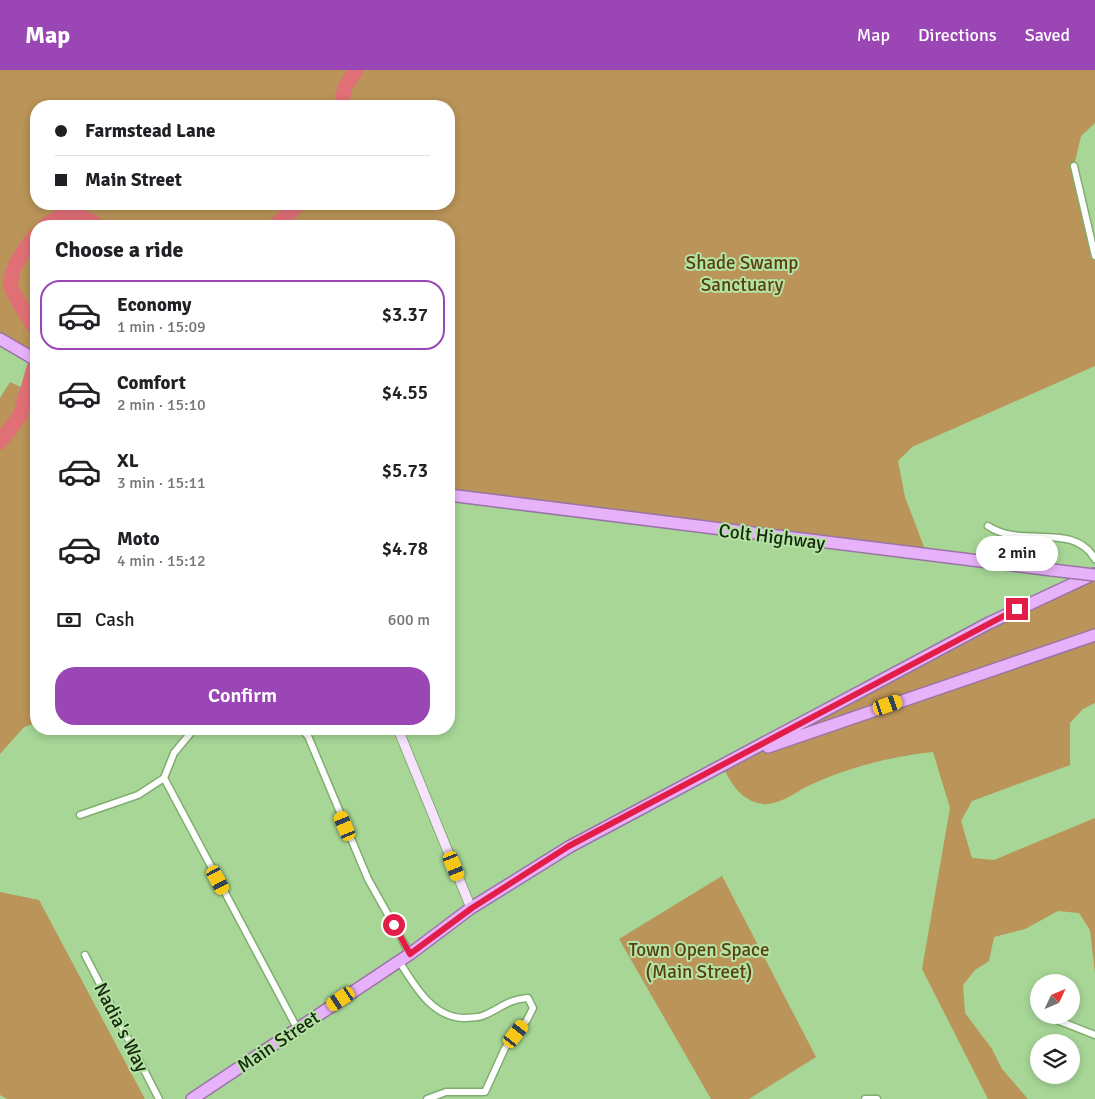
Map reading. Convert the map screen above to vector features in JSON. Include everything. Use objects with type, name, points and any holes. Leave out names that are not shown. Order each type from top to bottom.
[{"type":"highway","points":[[0,339],[30,356]]},
{"type":"highway","name":"Colt Highway","points":[[455,496],[1095,574]]},
{"type":"highway","name":"Main Street","points":[[192,1099],[410,954],[472,908],[569,846],[989,623],[1095,574]]},
{"type":"highway","points":[[722,765],[814,731],[1095,635]]},
{"type":"main road","points":[[400,735],[472,908]]},
{"type":"street","points":[[1074,166],[1095,256]]},
{"type":"street","points":[[988,526],[996,531],[1012,536],[1069,539],[1079,542],[1088,549],[1095,559]]},
{"type":"street","points":[[80,815],[138,795],[164,778],[174,753],[189,735]]},
{"type":"street","points":[[307,735],[368,879],[410,954]]},
{"type":"street","points":[[164,778],[297,1028]]},
{"type":"street","name":"Nadia's Way","points":[[85,956],[159,1099]]},
{"type":"street","points":[[399,961],[418,990],[436,1008],[459,1018],[480,1017],[514,999],[528,998],[533,1008],[527,1020],[505,1048],[485,1092],[446,1092],[427,1099]]},
{"type":"street","points":[[1067,1024],[1095,1035]]},
{"type":"street","points":[[865,1099],[877,1099]]},
{"type":"green space","name":"Shade Swamp Sanctuary","points":[[0,70],[1095,70],[1095,123],[1081,136],[1074,166],[1095,256],[1095,366],[912,447],[898,461],[905,497],[927,555],[455,496],[455,220],[30,220],[30,356],[0,339]]},
{"type":"green space","points":[[10,382],[30,391],[30,725],[24,727],[0,754],[0,398]]},
{"type":"green space","points":[[1095,573],[1095,703],[1083,709],[1070,723],[1070,765],[972,801],[961,821],[972,858],[994,860],[1095,818],[1095,973],[1090,930],[1079,913],[1058,911],[1025,929],[994,937],[989,961],[975,970],[963,985],[965,1013],[992,1049],[1002,1069],[1028,1099],[988,1099],[922,969],[950,808],[933,752],[883,760],[851,769],[819,781],[784,799],[767,804],[754,802],[742,795],[722,765]]},
{"type":"green space","name":"Town Open Space (Main Street)","points":[[722,876],[816,1057],[749,1099],[711,1099],[619,939]]},
{"type":"green space","points":[[0,892],[39,900],[145,1099],[7,1099],[0,1095]]},
{"type":"waterway","points":[[342,100],[345,87],[356,70]]},
{"type":"waterway","points":[[282,220],[292,210]]},
{"type":"waterway","points":[[55,220],[63,216],[77,216],[88,220]]},
{"type":"waterway","points":[[30,243],[15,266],[11,280],[12,290],[30,320]]},
{"type":"waterway","points":[[0,442],[20,416],[30,382]]},
{"type":"route","points":[[394,925],[410,954],[472,908],[569,846],[1017,609]]}]
